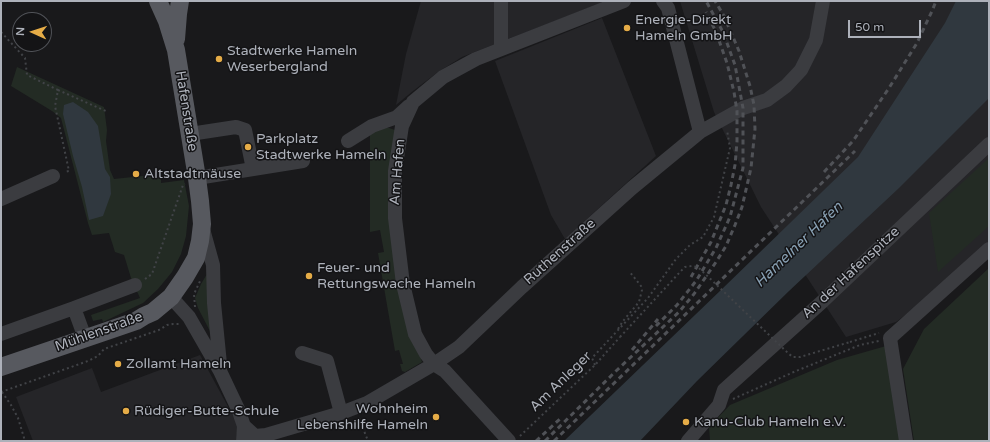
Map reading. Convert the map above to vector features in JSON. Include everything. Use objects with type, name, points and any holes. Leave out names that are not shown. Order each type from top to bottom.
[{"type":"main road","name":"Hafenstraße","points":[[158,1],[176,50],[197,178],[202,224],[200,241],[204,259]]},
{"type":"main road","points":[[176,50],[176,26],[180,1]]},
{"type":"main road","name":"Mühlenstraße","points":[[1,367],[136,321],[153,312],[171,297],[185,277],[204,259]]},
{"type":"street","points":[[500,1],[502,49]]},
{"type":"street","name":"Am Hafen","points":[[515,438],[445,371],[434,364],[426,354],[416,334],[403,284],[395,218],[395,171],[402,126],[413,102],[443,77],[476,59],[624,1]]},
{"type":"street","points":[[662,1],[668,8],[700,132]]},
{"type":"street","name":"Ruthenstraße","points":[[252,439],[348,411],[367,403],[434,364],[459,347],[522,287],[632,188],[700,132],[743,108],[767,100],[786,86],[801,70],[816,40],[823,1]]},
{"type":"street","points":[[348,141],[372,126],[397,117],[413,102]]},
{"type":"street","points":[[190,134],[236,127],[245,130],[253,169]]},
{"type":"street","name":"An der Hafenspitze","points":[[688,441],[719,405],[724,390],[823,301],[989,144]]},
{"type":"street","points":[[197,178],[303,161]]},
{"type":"street","points":[[1,199],[53,176]]},
{"type":"street","points":[[906,441],[894,335],[989,249]]},
{"type":"street","name":"Hafenstraße","points":[[204,259],[213,265],[214,304],[220,371]]},
{"type":"street","points":[[1,334],[135,285]]},
{"type":"street","name":"Hafenstraße","points":[[171,297],[189,317],[220,371],[238,409],[244,426],[252,439]]},
{"type":"street","points":[[74,308],[85,338]]},
{"type":"street","points":[[302,353],[327,360],[348,411]]},
{"type":"path","points":[[1,32],[25,58],[27,76],[108,112]]},
{"type":"path","points":[[53,176],[69,171],[55,106],[58,90]]},
{"type":"path","points":[[594,365],[592,358],[648,298],[676,259],[690,245],[703,237],[714,217],[730,148],[726,129],[722,120]]},
{"type":"path","points":[[135,285],[152,274],[183,185],[197,178]]},
{"type":"path","points":[[25,441],[18,418],[11,405],[1,392],[88,361],[98,356],[104,349],[159,330],[167,325],[178,324],[189,317],[195,307],[194,294],[204,259]]},
{"type":"path","name":"Am Anleger","points":[[515,438],[594,365],[685,267],[692,266],[700,269],[793,357],[800,357],[889,330],[894,335]]},
{"type":"path","points":[[617,332],[623,321],[639,302],[642,290],[641,286],[629,271]]},
{"type":"path","points":[[719,405],[860,345],[894,335]]},
{"type":"path","points":[[348,411],[368,441]]},
{"type":"shaded area","points":[[421,1],[606,1],[462,57],[438,72],[396,105],[406,54]]},
{"type":"shaded area","points":[[680,1],[989,1],[989,243],[937,291],[896,322],[846,337],[761,207],[714,112]]},
{"type":"shaded area","points":[[602,18],[656,156],[565,239],[551,215],[495,61]]},
{"type":"shaded area","points":[[17,67],[104,107],[107,130],[106,141],[110,170],[114,179],[161,174],[161,183],[184,180],[189,206],[186,236],[181,254],[172,272],[158,289],[143,303],[103,322],[102,319],[93,321],[91,315],[140,298],[131,278],[124,255],[115,252],[109,233],[92,235],[61,118],[11,86]]},
{"type":"shaded area","points":[[386,127],[395,130],[410,326],[422,362],[405,372],[402,371],[400,364],[403,364],[399,350],[395,351],[378,253],[384,252],[380,230],[370,232],[370,132]]},
{"type":"shaded area","points":[[989,158],[989,226],[938,272],[929,213]]},
{"type":"shaded area","points":[[989,268],[989,441],[914,441],[903,369],[924,329]]},
{"type":"shaded area","points":[[210,269],[213,337],[198,308],[195,298]]},
{"type":"shaded area","points":[[886,346],[901,441],[710,441],[709,427],[730,405],[837,360]]},
{"type":"shaded area","name":"Rüdiger-Butte-Schule","points":[[200,355],[238,425],[236,441],[33,441],[16,397],[92,368],[101,392]]},
{"type":"water","name":"Hamelner Hafen","points":[[956,1],[989,1],[989,98],[899,188],[789,291],[697,381],[640,441],[564,441],[858,157],[945,23]]},
{"type":"water","points":[[73,102],[88,112],[98,126],[105,169],[110,177],[111,194],[103,216],[89,220],[63,114],[64,105]]},
{"type":"railway","points":[[656,326],[677,305],[696,281],[716,248],[730,217],[743,168],[743,108],[735,65],[723,32],[706,1]]},
{"type":"railway","points":[[545,441],[679,312],[694,294],[726,246],[742,207],[751,168],[755,129],[754,105],[750,86],[739,51],[724,16],[715,1]]},
{"type":"railway","points":[[824,172],[853,141],[889,88],[917,43],[936,1]]},
{"type":"railway","points":[[691,277],[711,242],[726,205],[735,165],[737,142],[737,111],[734,92],[727,63],[716,32],[706,12]]},
{"type":"railway","points":[[554,441],[855,151]]},
{"type":"railway","points":[[632,350],[658,319]]},
{"type":"railway","points":[[536,441],[561,418]]},
{"type":"place","name":"Energie-Direkt Hameln GmbH","points":[[627,28]]},
{"type":"place","name":"Stadtwerke Hameln Weserbergland","points":[[219,59]]},
{"type":"place","name":"Parkplatz Stadtwerke Hameln","points":[[248,147]]},
{"type":"place","name":"Altstadtmäuse","points":[[136,174]]},
{"type":"place","name":"Feuer- und Rettungswache Hameln","points":[[309,276]]},
{"type":"place","name":"Zollamt Hameln","points":[[118,364]]},
{"type":"place","name":"Rüdiger-Butte-Schule","points":[[126,411]]},
{"type":"place","name":"Wohnheim Lebenshilfe Hameln","points":[[436,417]]},
{"type":"place","name":"Kanu-Club Hameln e.V.","points":[[686,422]]}]
